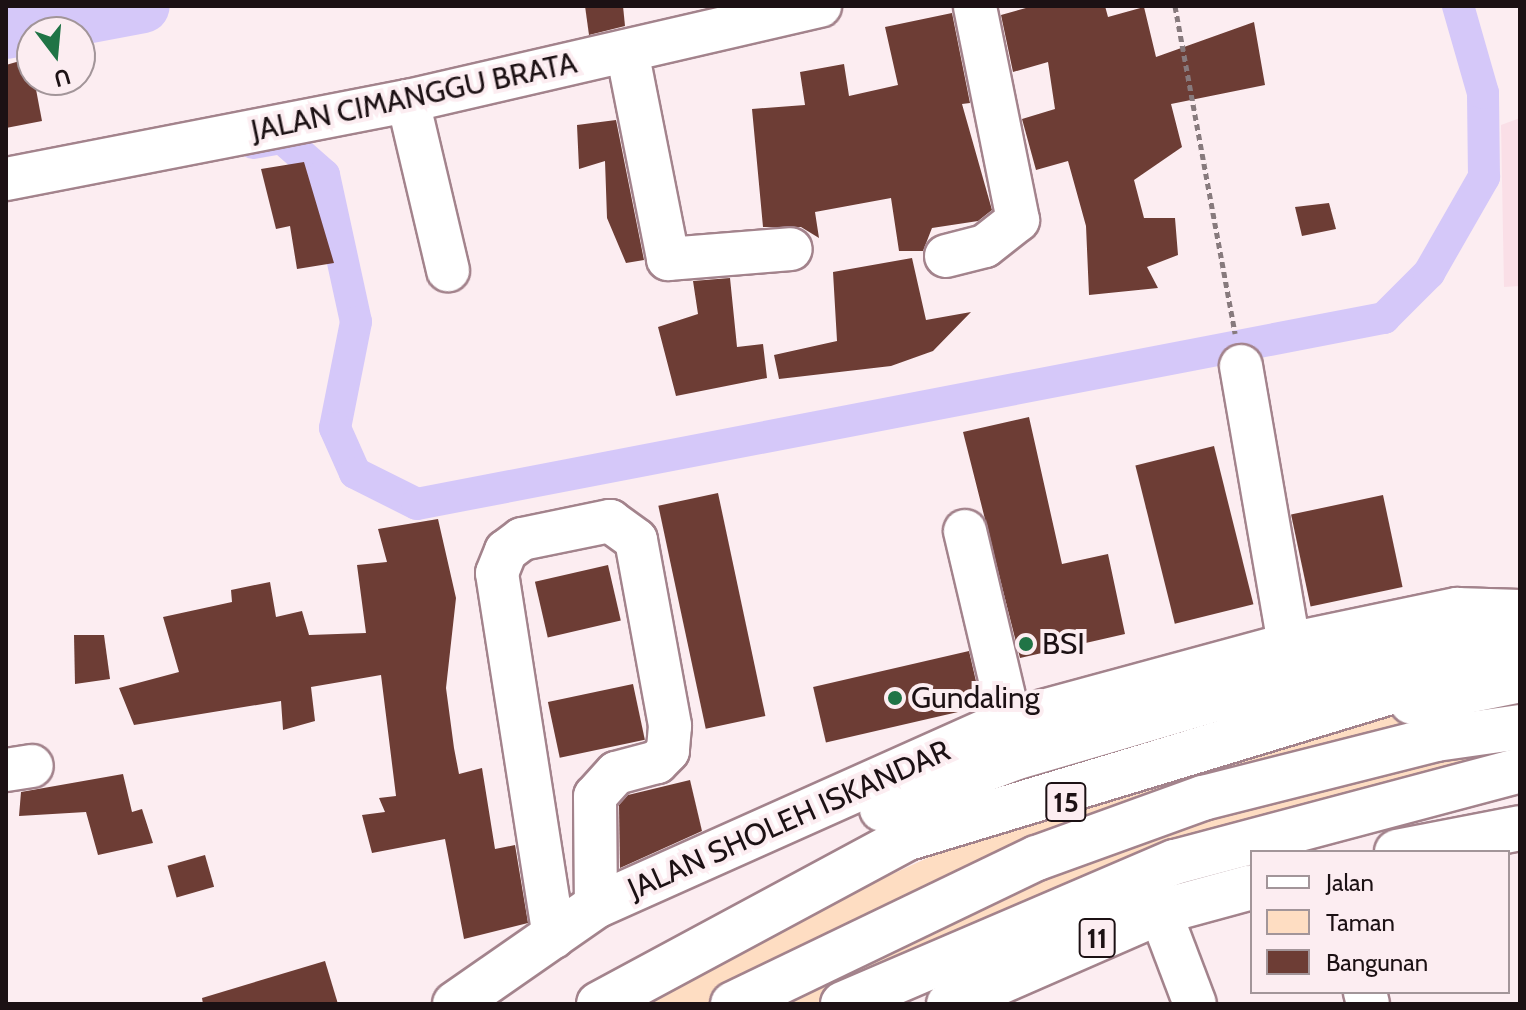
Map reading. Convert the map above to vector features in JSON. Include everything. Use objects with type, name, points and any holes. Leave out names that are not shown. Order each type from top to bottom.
[{"type":"highway","name":"JALAN SHOLEH ISKANDAR","points":[[455,1004],[596,906],[1010,721],[1289,645],[1457,610],[1520,612]]},
{"type":"highway","points":[[494,1004],[617,929],[803,841],[1014,758],[1217,699],[1414,655],[1520,643]]},
{"type":"highway","points":[[599,1004],[905,839],[1459,671],[1520,664]]},
{"type":"highway","name":"15","points":[[642,1004],[851,893],[1006,822],[1306,727],[1520,680]]},
{"type":"highway","name":"15","points":[[733,1004],[1037,858],[1203,798],[1436,739],[1520,727]]},
{"type":"highway","points":[[1284,850],[1513,796]]},
{"type":"highway","points":[[1401,850],[1513,796]]},
{"type":"highway","points":[[843,1004],[1175,862],[1513,796]]},
{"type":"highway","points":[[879,1004],[1104,908],[1250,860]]},
{"type":"highway","name":"11","points":[[949,1004],[1160,912],[1250,888]]},
{"type":"street","name":"JALAN CIMANGGU BRATA","points":[[6,179],[408,101],[820,6]]},
{"type":"street","points":[[946,256],[985,246],[1018,220],[975,6]]},
{"type":"street","points":[[627,51],[668,259],[677,264],[791,249]]},
{"type":"street","points":[[408,101],[448,270]]},
{"type":"street","points":[[1239,353],[1289,645]]},
{"type":"street","points":[[554,937],[497,573],[506,551],[522,539],[610,521],[636,540],[670,726],[668,751],[657,762],[616,773],[595,796],[596,906]]},
{"type":"street","points":[[965,531],[1010,721]]},
{"type":"street","points":[[1160,912],[1195,1004]]},
{"type":"path","points":[[1175,6],[1239,353]]},
{"type":"shaded area","points":[[1520,118],[1520,286],[1504,287],[1501,125]]},
{"type":"green space","points":[[1520,680],[1520,771],[1268,835],[846,1004],[642,1004],[851,893],[1006,822],[1198,757]]},
{"type":"building","points":[[585,6],[623,6],[625,26],[589,35]]},
{"type":"building","points":[[1033,6],[1105,6],[1108,17],[1144,7],[1156,57],[1254,22],[1265,85],[1171,104],[1182,147],[1134,180],[1144,218],[1175,218],[1178,255],[1147,267],[1158,288],[1089,295],[1086,226],[1068,161],[1036,170],[1022,119],[1055,109],[1048,62],[1013,72],[1001,15]]},
{"type":"building","points":[[952,13],[970,103],[962,104],[992,210],[978,221],[932,228],[923,251],[899,251],[891,198],[815,212],[819,238],[801,227],[763,227],[752,109],[805,105],[800,72],[844,64],[849,96],[898,85],[885,27]]},
{"type":"building","points":[[16,62],[16,96],[37,96],[42,121],[6,128],[6,65]]},
{"type":"building","points":[[616,120],[644,260],[626,263],[607,218],[605,161],[579,169],[577,125]]},
{"type":"building","points":[[304,162],[334,263],[297,269],[290,226],[276,229],[261,169]]},
{"type":"building","points":[[1329,203],[1336,229],[1302,236],[1295,207]]},
{"type":"building","points":[[912,258],[926,320],[971,312],[933,351],[891,366],[779,379],[774,355],[837,341],[833,272]]},
{"type":"building","points":[[730,278],[737,347],[763,344],[767,378],[676,396],[658,327],[698,314],[693,281]]},
{"type":"building","points":[[1029,417],[1062,564],[1108,554],[1125,634],[1020,658],[963,432]]},
{"type":"building","points":[[1214,446],[1253,604],[1175,624],[1135,466]]},
{"type":"building","points":[[718,493],[765,716],[706,729],[658,506]]},
{"type":"building","points":[[1383,495],[1403,587],[1311,606],[1291,515]]},
{"type":"building","points":[[438,519],[456,598],[446,688],[459,774],[482,768],[495,849],[515,845],[528,923],[464,939],[445,839],[372,853],[362,815],[385,812],[379,798],[396,796],[381,675],[311,687],[315,721],[283,730],[281,701],[134,725],[119,688],[179,672],[163,617],[232,602],[231,590],[270,582],[276,617],[302,611],[309,635],[366,633],[357,565],[387,562],[378,529]]},
{"type":"building","points":[[608,565],[621,621],[548,637],[535,582]]},
{"type":"building","points":[[74,635],[104,635],[110,679],[75,684]]},
{"type":"building","points":[[969,651],[982,707],[826,743],[813,687]]},
{"type":"building","points":[[633,684],[645,740],[560,758],[548,702]]},
{"type":"building","points":[[123,774],[132,812],[142,809],[153,843],[98,855],[86,812],[19,816],[21,792]]},
{"type":"building","points":[[690,780],[702,831],[620,868],[619,805],[628,795]]},
{"type":"building","points":[[205,855],[214,887],[177,897],[168,866]]},
{"type":"building","points":[[325,961],[338,1004],[203,1004],[202,998]]},
{"type":"waterway","points":[[6,32],[143,6]]},
{"type":"waterway","points":[[253,143],[282,138],[324,175],[356,322],[335,428],[355,473],[417,504],[1384,318],[1429,273],[1484,177],[1483,93],[1458,6]]},
{"type":"place","name":"BSI","points":[[1026,644]]},
{"type":"place","name":"Gundaling","points":[[895,698]]}]
